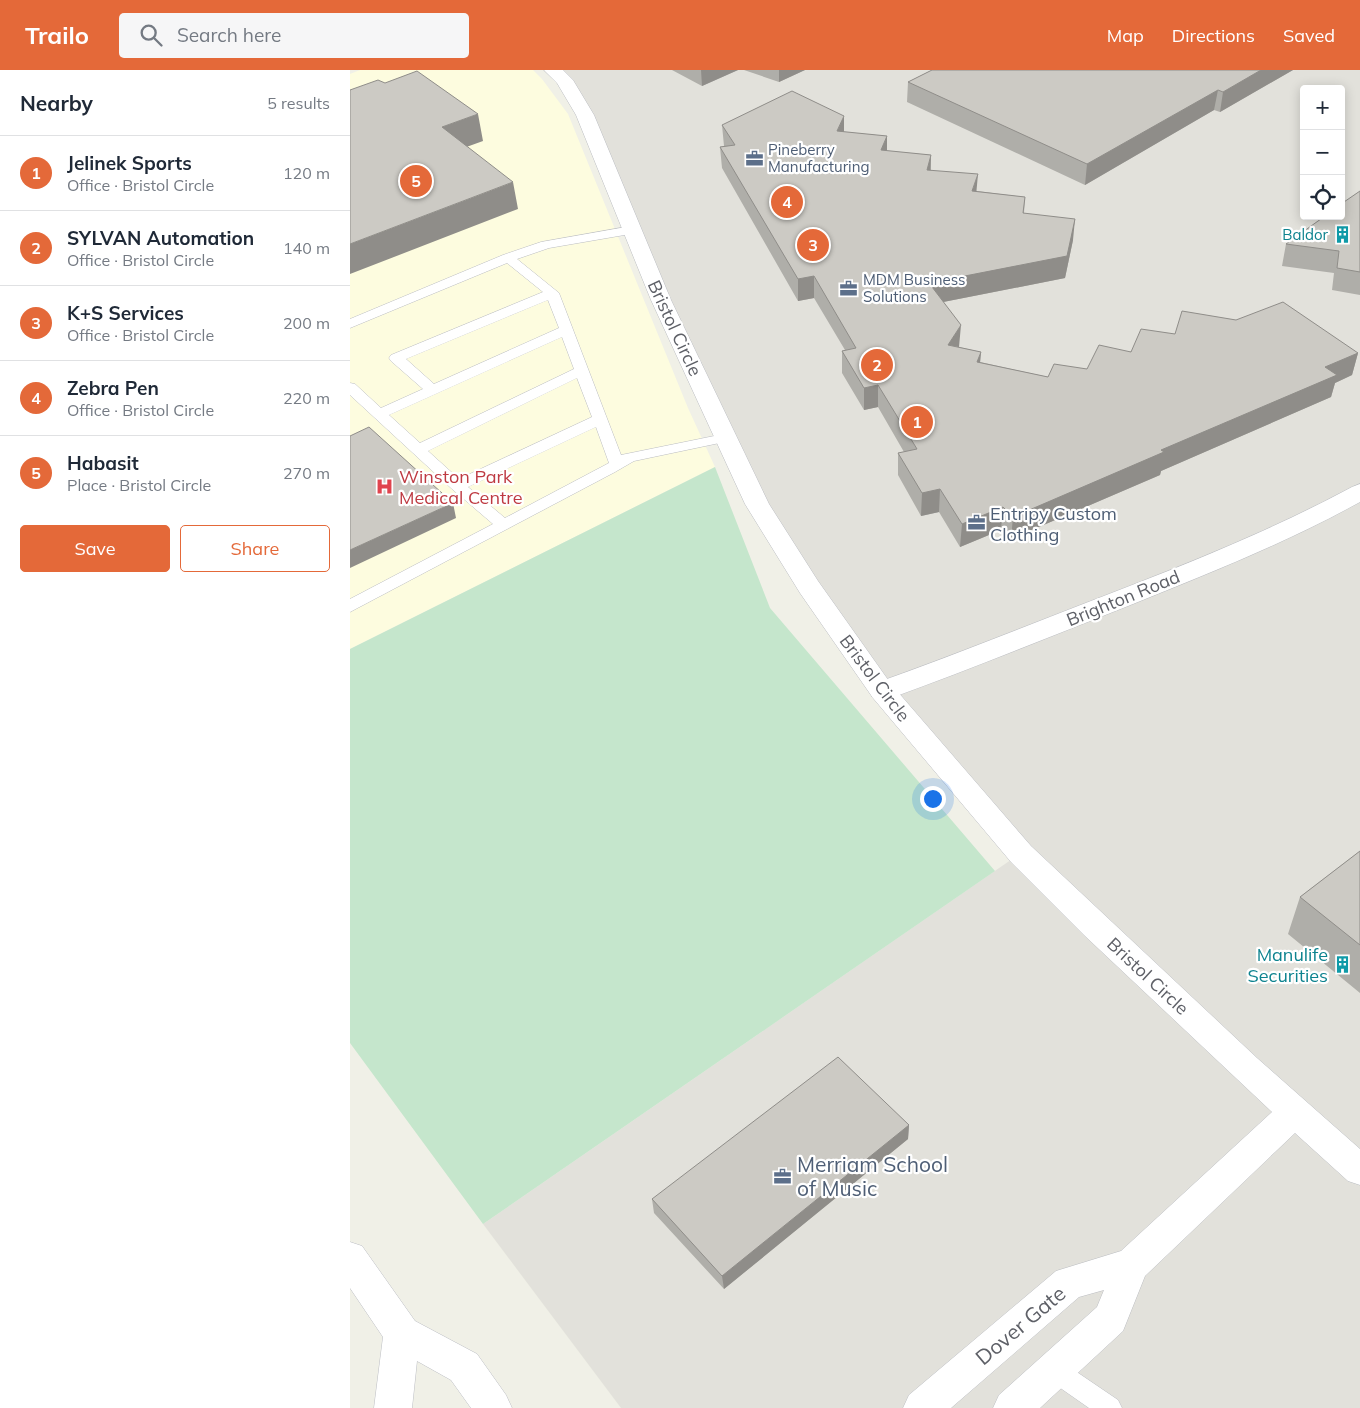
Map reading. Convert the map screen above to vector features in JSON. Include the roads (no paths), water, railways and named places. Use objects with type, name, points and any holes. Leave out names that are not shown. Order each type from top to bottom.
[{"type":"street","name":"Bristol Circle","points":[[553,70],[564,80],[585,115],[661,300],[724,438],[757,504],[809,587],[882,691],[1021,854],[1095,926],[1294,1112],[1360,1170]]},
{"type":"street","name":"Brighton Road","points":[[882,691],[937,672],[1191,571],[1325,511],[1360,492]]},
{"type":"street","name":"Dover Gate","points":[[1012,1408],[1110,1320],[1131,1265],[1294,1112]]},
{"type":"street","points":[[350,1258],[402,1333],[464,1367],[493,1408]]},
{"type":"street","name":"Dover Gate","points":[[922,1408],[1069,1283],[1131,1265]]},
{"type":"street","points":[[393,1408],[402,1333]]},
{"type":"lane","points":[[350,324],[508,258],[546,245],[632,230]]},
{"type":"lane","points":[[508,258],[552,293],[617,463]]},
{"type":"lane","points":[[433,390],[396,358],[552,293]]},
{"type":"lane","points":[[379,414],[566,330]]},
{"type":"lane","points":[[418,450],[582,371]]},
{"type":"lane","points":[[351,390],[457,486],[504,525]]},
{"type":"lane","points":[[457,486],[600,419]]},
{"type":"lane","points":[[350,606],[610,469],[629,456],[724,438]]},
{"type":"lane","points":[[1054,1370],[1110,1408]]},
{"type":"place","name":"Pineberry Manufacturing","points":[[754,158]]},
{"type":"place","name":"Habasit","points":[[416,181]]},
{"type":"place","name":"Zebra Pen","points":[[787,202]]},
{"type":"place","name":"Baldor","points":[[1342,234]]},
{"type":"place","name":"K+S Services","points":[[813,245]]},
{"type":"place","name":"MDM Business Solutions","points":[[849,288]]},
{"type":"place","name":"SYLVAN Automation","points":[[877,365]]},
{"type":"place","name":"Jelinek Sports","points":[[917,422]]},
{"type":"place","name":"Winston Park Medical Centre","points":[[385,486]]},
{"type":"place","name":"Entripy Custom Clothing","points":[[976,523]]},
{"type":"place","name":"Manulife Securities","points":[[1342,964]]},
{"type":"place","name":"Merriam School of Music","points":[[783,1176]]}]
